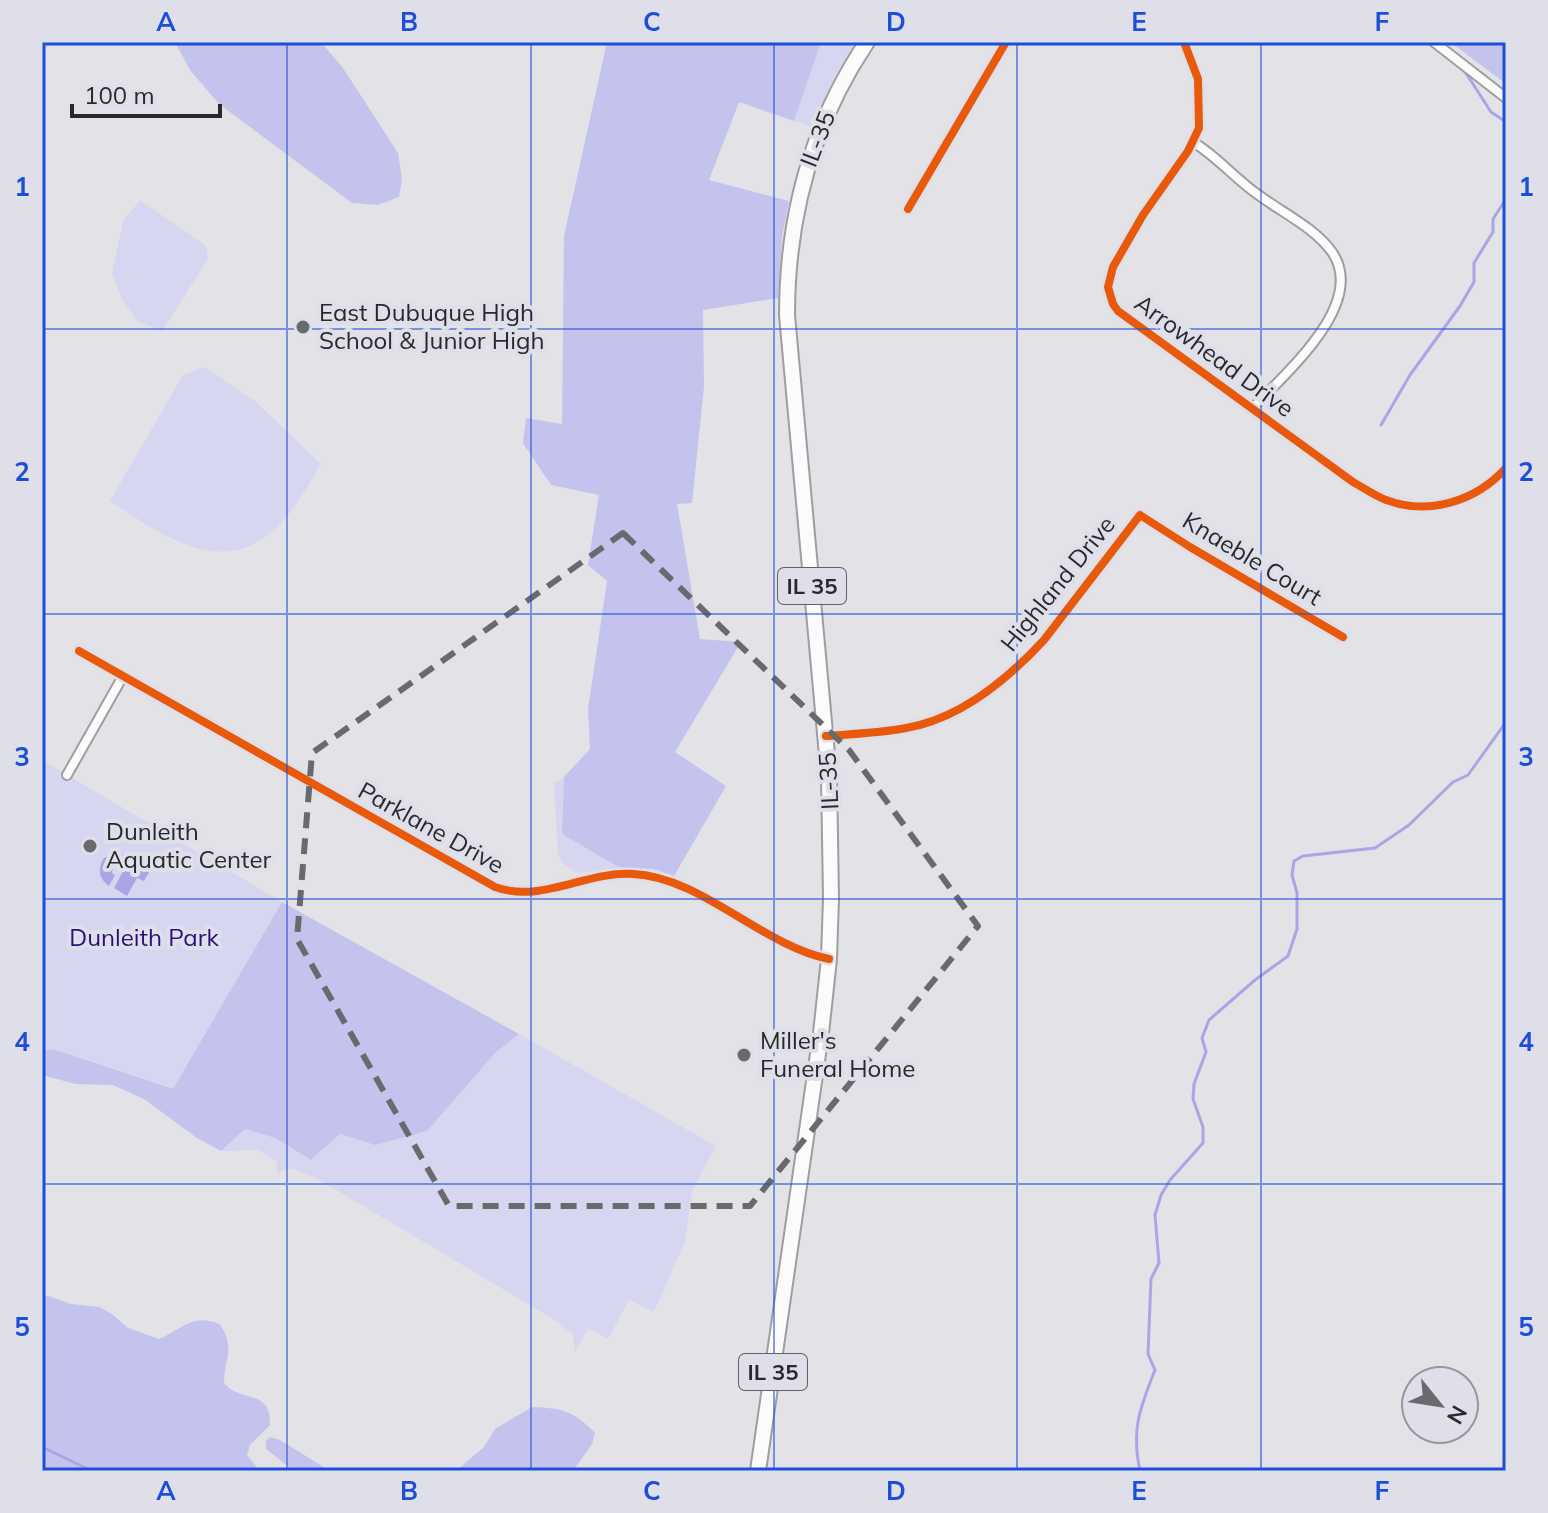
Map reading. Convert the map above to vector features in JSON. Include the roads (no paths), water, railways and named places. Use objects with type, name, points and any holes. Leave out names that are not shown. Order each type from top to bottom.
[{"type":"main road","name":"IL-35","points":[[758,1471],[821,1033],[829,959],[832,860],[826,736],[791,368],[787,280],[794,217],[805,173],[835,95],[867,42]]},
{"type":"street","points":[[908,209],[1006,42]]},
{"type":"street","name":"Arrowhead Drive","points":[[1184,42],[1194,64],[1199,91],[1199,128],[1193,142],[1150,204],[1109,277],[1109,295],[1118,311],[1353,482],[1385,500],[1400,504],[1441,505],[1463,499],[1488,485],[1506,468]]},
{"type":"street","points":[[1434,42],[1506,98]]},
{"type":"street","points":[[1193,142],[1254,192],[1322,241],[1338,263],[1341,276],[1339,299],[1325,326],[1252,409]]},
{"type":"street","name":"Highland Drive","points":[[826,736],[909,728],[939,718],[976,698],[1011,672],[1044,640],[1140,515]]},
{"type":"street","name":"Knaeble Court","points":[[1140,515],[1343,637]]},
{"type":"street","name":"Parklane Drive","points":[[79,651],[495,887],[531,893],[631,873],[652,876],[690,891],[801,952],[829,959]]},
{"type":"street","points":[[67,775],[123,676]]},
{"type":"waterway","points":[[1464,70],[1491,112],[1506,122]]},
{"type":"waterway","points":[[1381,425],[1410,375],[1474,282],[1474,263],[1493,232],[1493,219],[1506,199]]},
{"type":"waterway","points":[[1140,1471],[1136,1443],[1138,1419],[1155,1370],[1148,1354],[1151,1279],[1159,1263],[1155,1215],[1170,1180],[1203,1143],[1203,1127],[1193,1099],[1194,1084],[1206,1052],[1202,1038],[1209,1020],[1288,956],[1297,929],[1297,893],[1292,875],[1294,861],[1303,856],[1375,848],[1409,825],[1453,782],[1468,775],[1506,722]]},
{"type":"waterway","points":[[42,1447],[92,1471]]},
{"type":"place","name":"East Dubuque High School & Junior High","points":[[303,327]]},
{"type":"place","name":"Dunleith Aquatic Center","points":[[90,846]]},
{"type":"place","name":"Miller's Funeral Home","points":[[744,1055]]},
{"type":"park label","name":"Dunleith Park","points":[[144,938]]}]
